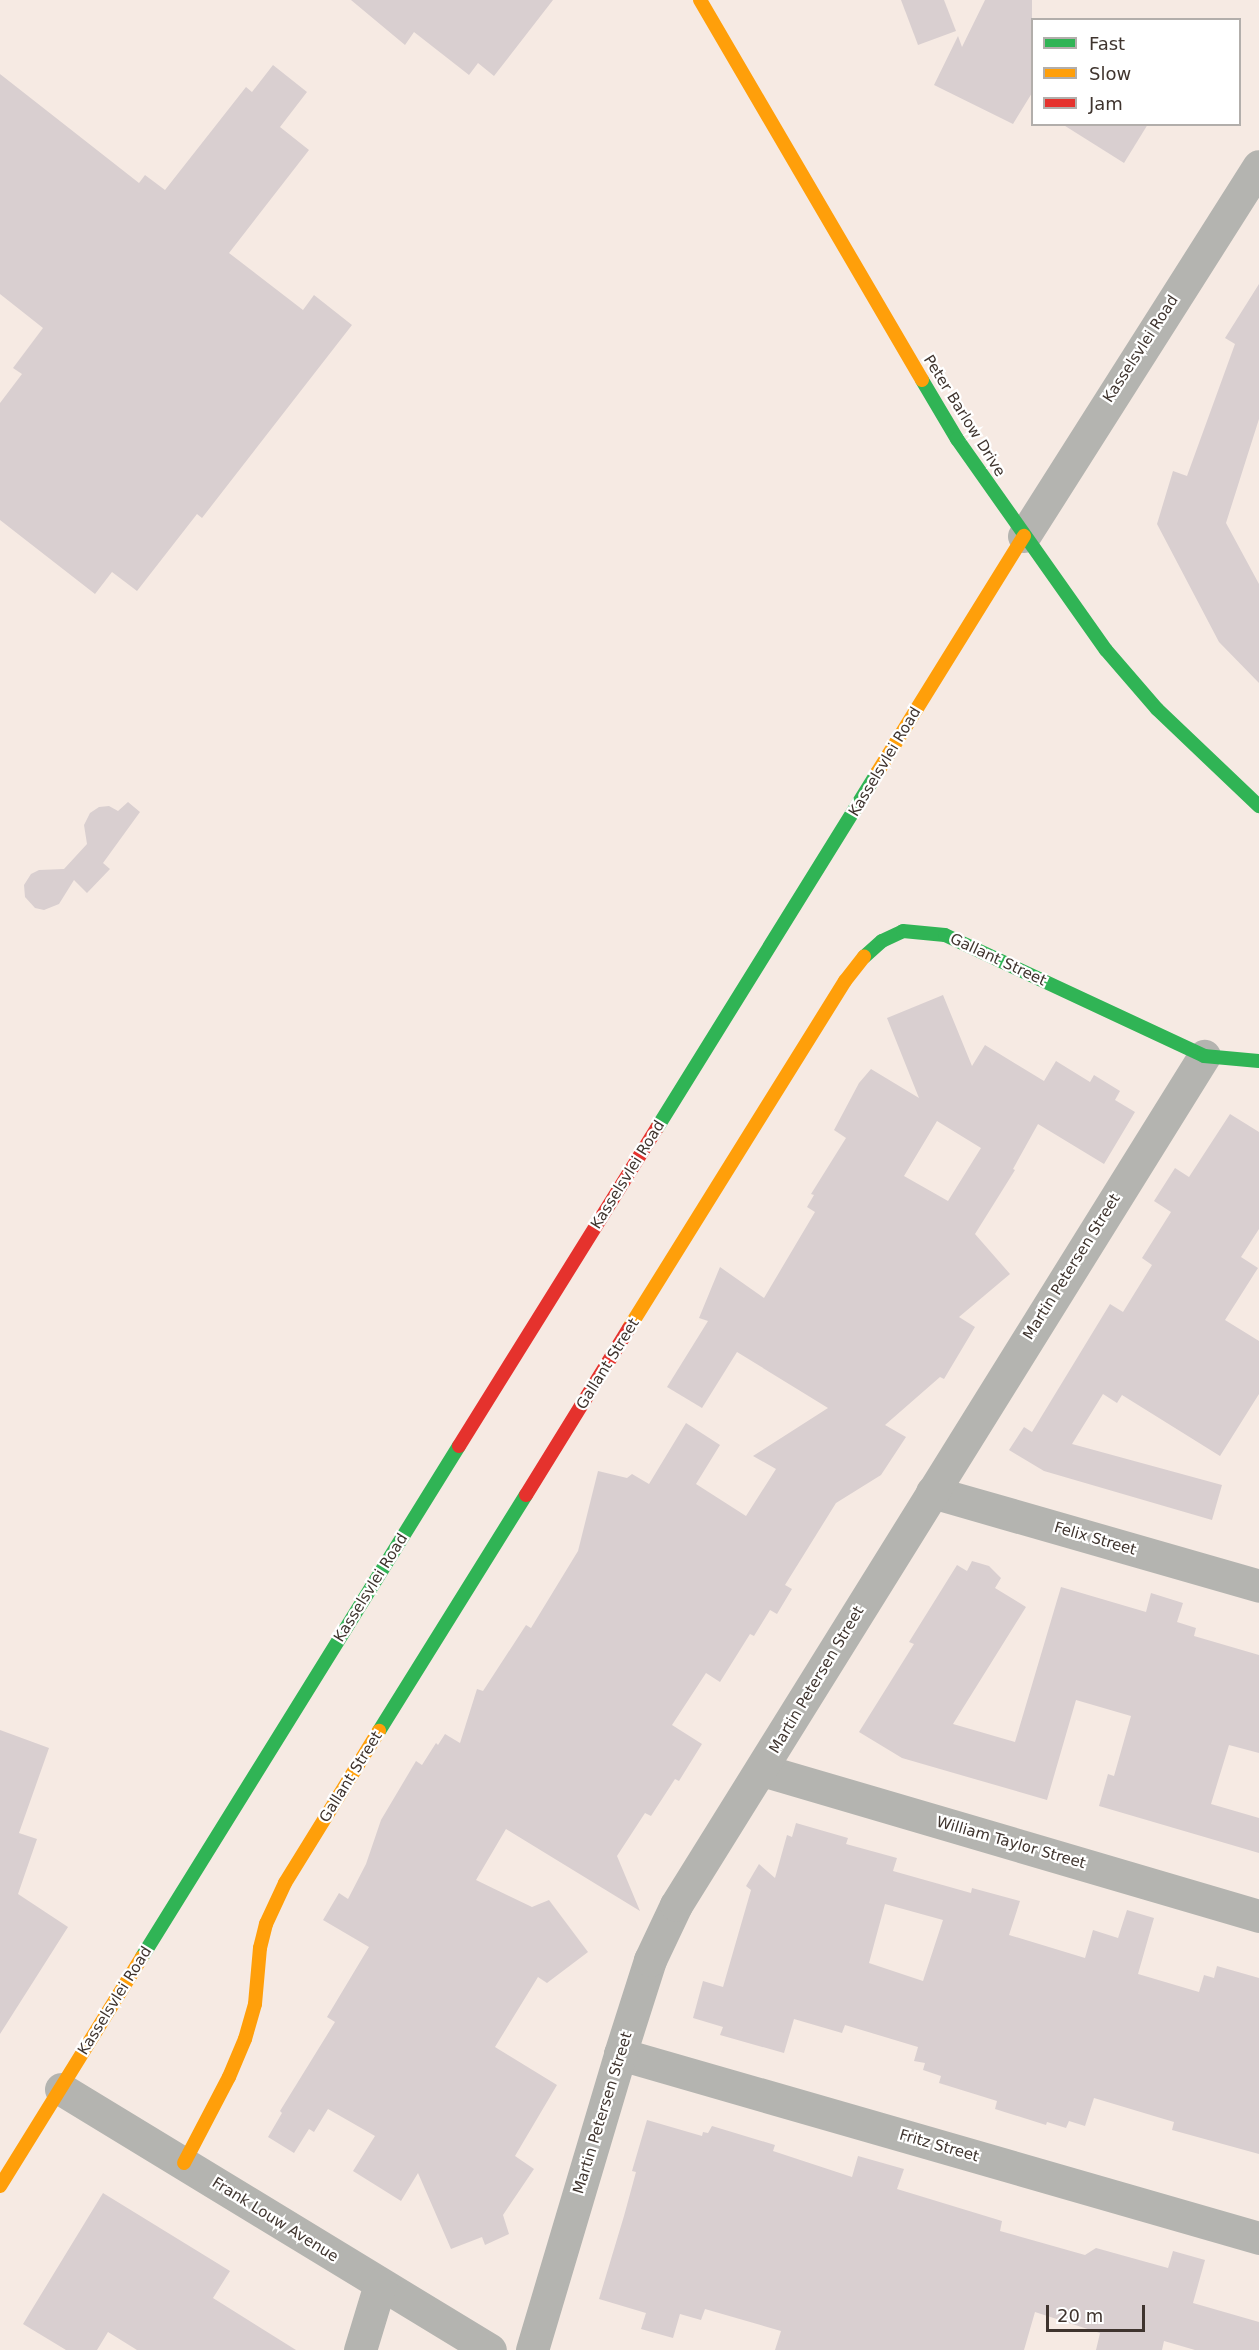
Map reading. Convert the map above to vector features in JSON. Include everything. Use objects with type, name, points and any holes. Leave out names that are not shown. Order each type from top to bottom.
[{"type":"street","name":"Peter Barlow Drive","points":[[700,0],[957,439],[1024,536],[1106,650],[1157,709],[1259,806]]},
{"type":"street","name":"Kasselsvlei Road","points":[[0,2186],[1024,536],[1259,166]]},
{"type":"street","name":"Gallant Street","points":[[184,2163],[229,2077],[245,2039],[255,2004],[260,1948],[266,1924],[285,1883],[845,981],[867,953],[882,941],[903,931],[925,931],[945,935],[1204,1056],[1259,1061]]},
{"type":"street","name":"Martin Petersen Street","points":[[532,2350],[650,1960],[676,1905],[1204,1056]]},
{"type":"street","name":"Felix Street","points":[[932,1492],[1255,1578]]},
{"type":"street","name":"William Taylor Street","points":[[762,1770],[1259,1916]]},
{"type":"street","name":"Fritz Street","points":[[620,2054],[1259,2238]]},
{"type":"street","name":"Frank Louw Avenue","points":[[61,2089],[490,2350]]},
{"type":"street","points":[[360,2350],[380,2284]]},
{"type":"building","points":[[351,0],[553,0],[494,76],[478,63],[469,75],[414,32],[405,45]]},
{"type":"building","points":[[901,0],[944,0],[956,31],[918,45]]},
{"type":"building","points":[[985,0],[1032,0],[1031,95],[1013,124],[934,85],[958,36],[962,47]]},
{"type":"building","points":[[273,65],[307,92],[280,127],[309,150],[229,253],[303,310],[314,295],[352,325],[202,518],[197,514],[137,591],[112,572],[95,594],[0,520],[0,403],[22,374],[13,368],[43,328],[0,294],[0,74],[139,183],[145,175],[165,190],[246,87],[252,92]]},
{"type":"building","points":[[1065,126],[1147,126],[1124,163]]},
{"type":"building","points":[[1259,284],[1259,419],[1226,523],[1259,584],[1259,683],[1219,642],[1157,524],[1173,471],[1187,476],[1235,344],[1225,338]]},
{"type":"building","points":[[128,802],[140,812],[103,863],[110,869],[87,893],[74,880],[59,904],[44,910],[35,908],[25,897],[24,885],[31,874],[39,870],[64,869],[87,844],[84,825],[90,813],[99,807],[109,806],[118,811]]},
{"type":"building","points":[[943,995],[972,1066],[985,1045],[1044,1081],[1056,1061],[1090,1082],[1094,1075],[1120,1091],[1115,1100],[1135,1112],[1104,1164],[1038,1124],[1013,1169],[1015,1170],[975,1234],[1010,1274],[959,1317],[975,1327],[944,1379],[940,1377],[885,1425],[906,1437],[881,1475],[836,1503],[785,1585],[792,1589],[777,1614],[770,1610],[754,1636],[750,1634],[720,1682],[706,1673],[672,1725],[702,1744],[679,1781],[675,1779],[651,1816],[645,1813],[617,1856],[640,1911],[506,1829],[476,1880],[532,1907],[549,1900],[588,1952],[547,1983],[538,1977],[495,2047],[557,2085],[515,2156],[534,2169],[503,2215],[509,2234],[485,2245],[482,2237],[451,2249],[418,2173],[401,2201],[353,2171],[375,2136],[328,2109],[314,2132],[309,2129],[294,2153],[268,2137],[282,2113],[280,2111],[335,2022],[327,2017],[369,1947],[323,1920],[339,1893],[348,1899],[366,1864],[381,1820],[416,1761],[422,1765],[436,1743],[438,1745],[445,1734],[460,1743],[477,1689],[483,1691],[526,1625],[531,1628],[578,1551],[598,1471],[627,1478],[632,1474],[649,1484],[686,1423],[720,1445],[696,1484],[746,1516],[776,1469],[753,1456],[828,1408],[737,1352],[702,1408],[667,1387],[708,1321],[699,1318],[720,1267],[764,1298],[815,1212],[807,1207],[814,1195],[811,1194],[846,1138],[834,1130],[859,1083],[871,1069],[919,1098],[887,1018]],"holes":[[[937,1121],[981,1148],[948,1201],[904,1176]]]},
{"type":"building","points":[[1230,1114],[1259,1132],[1259,1229],[1241,1257],[1258,1268],[1225,1320],[1259,1341],[1259,1394],[1220,1456],[1122,1395],[1117,1403],[1103,1394],[1072,1444],[1222,1485],[1212,1520],[1044,1471],[1009,1450],[1024,1427],[1032,1432],[1110,1304],[1123,1312],[1152,1265],[1142,1258],[1171,1212],[1154,1201],[1175,1168],[1189,1177]]},
{"type":"building","points":[[972,1561],[989,1566],[1001,1578],[995,1588],[1026,1607],[953,1724],[1015,1742],[1061,1587],[1146,1612],[1151,1593],[1183,1603],[1177,1622],[1196,1628],[1194,1636],[1259,1655],[1259,1753],[1229,1745],[1211,1804],[1259,1818],[1259,1853],[1099,1806],[1108,1774],[1114,1776],[1131,1716],[1076,1700],[1047,1800],[902,1758],[859,1732],[914,1644],[909,1642],[957,1565],[967,1571]]},
{"type":"building","points":[[0,1730],[49,1748],[19,1833],[37,1839],[18,1894],[68,1927],[0,2034]]},
{"type":"building","points":[[796,1823],[848,1838],[846,1844],[897,1858],[893,1871],[971,1893],[972,1888],[1020,1901],[1009,1935],[1085,1958],[1093,1930],[1118,1938],[1127,1910],[1154,1918],[1138,1974],[1199,1992],[1204,1975],[1214,1978],[1217,1966],[1259,1978],[1259,2154],[1172,2130],[1174,2122],[1094,2098],[1085,2126],[1069,2121],[1066,2128],[1047,2122],[1046,2125],[995,2109],[997,2101],[939,2083],[941,2076],[923,2070],[925,2063],[914,2061],[918,2047],[845,2025],[842,2033],[794,2019],[784,2053],[720,2035],[723,2027],[693,2018],[703,1981],[723,1987],[751,1890],[746,1886],[759,1864],[775,1878],[787,1835],[792,1837]],"holes":[[[885,1904],[943,1920],[923,1981],[869,1963]]]},
{"type":"building","points":[[647,2120],[702,2136],[703,2132],[708,2133],[712,2126],[775,2145],[773,2151],[852,2177],[858,2156],[904,2169],[897,2189],[1002,2221],[1000,2231],[1085,2255],[1096,2248],[1168,2268],[1173,2251],[1205,2260],[1193,2303],[1259,2322],[1259,2350],[1195,2350],[1164,2341],[1162,2350],[1096,2350],[1100,2333],[1035,2312],[1024,2350],[775,2350],[781,2331],[705,2309],[701,2320],[680,2314],[673,2338],[641,2329],[646,2313],[599,2299],[636,2172],[632,2171]]},
{"type":"building","points":[[103,2193],[230,2271],[213,2298],[296,2350],[137,2350],[108,2332],[97,2350],[66,2350],[23,2324]]},
{"type":"traffic: fast","points":[[922,380],[957,439],[1106,650],[1157,709],[1259,806]]},
{"type":"traffic: fast","points":[[657,1128],[877,773]]},
{"type":"traffic: fast","points":[[864,957],[882,941],[903,931],[945,935],[1204,1056],[1259,1061]]},
{"type":"traffic: fast","points":[[142,1957],[459,1446]]},
{"type":"traffic: fast","points":[[379,1731],[526,1495]]},
{"type":"traffic: slow","points":[[700,0],[922,380]]},
{"type":"traffic: slow","points":[[877,773],[1024,536]]},
{"type":"traffic: slow","points":[[629,1328],[845,981],[864,957]]},
{"type":"traffic: slow","points":[[184,2163],[229,2077],[245,2039],[255,2004],[260,1948],[266,1924],[285,1883],[379,1731]]},
{"type":"traffic: slow","points":[[0,2186],[142,1957]]},
{"type":"traffic: jam","points":[[459,1446],[657,1128]]},
{"type":"traffic: jam","points":[[526,1495],[629,1328]]}]
